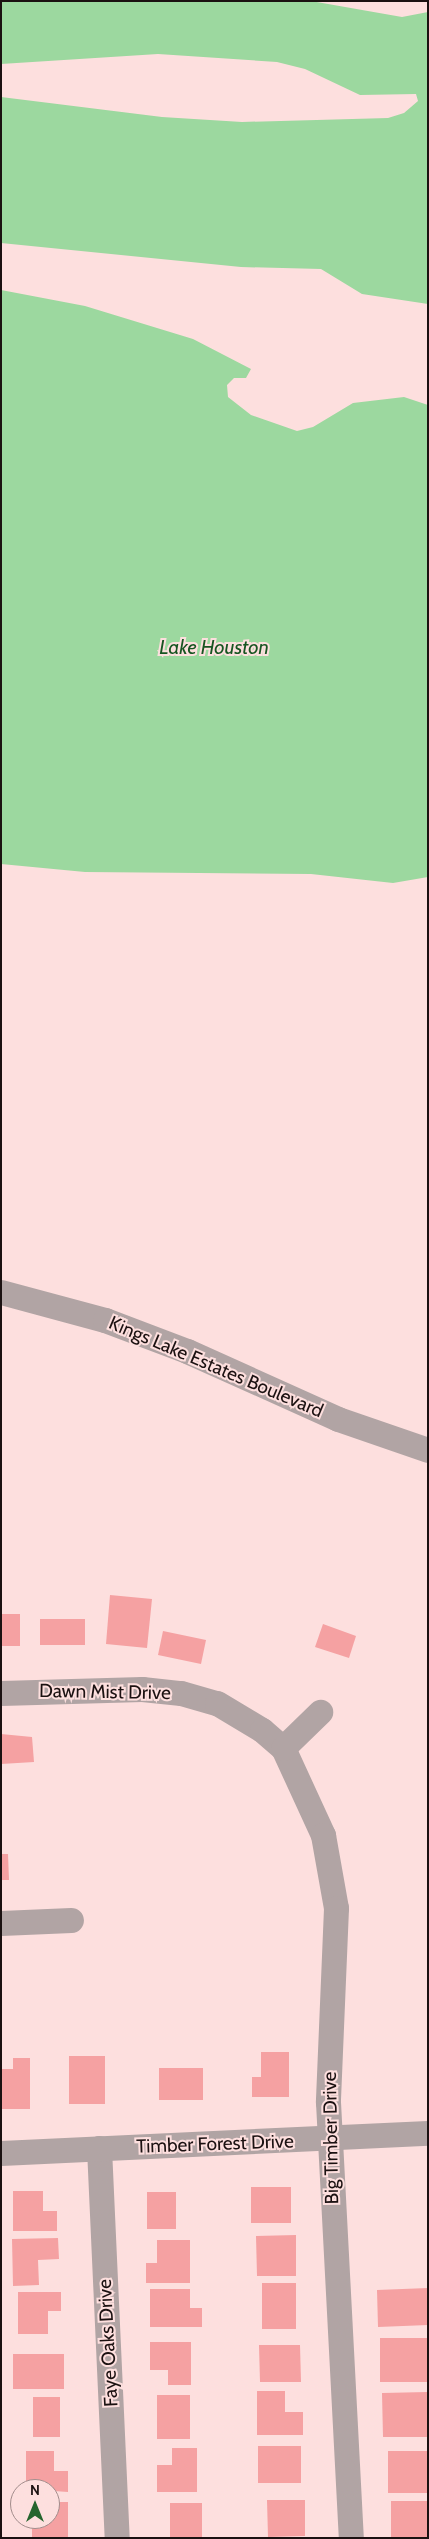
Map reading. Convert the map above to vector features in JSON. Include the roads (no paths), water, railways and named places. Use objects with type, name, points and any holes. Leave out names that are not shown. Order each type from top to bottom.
[{"type":"street","name":"Kings Lake Estates Boulevard","points":[[1,1292],[105,1320],[188,1351],[338,1419],[428,1450]]},
{"type":"street","name":"Dawn Mist Drive","points":[[1,1693],[142,1689],[181,1693],[234,1711],[283,1748]]},
{"type":"street","points":[[283,1748],[320,1712]]},
{"type":"street","name":"Big Timber Drive","points":[[283,1748],[323,1835],[331,1867],[336,1949],[329,2140],[351,2538]]},
{"type":"street","points":[[1,1923],[72,1920]]},
{"type":"street","name":"Timber Forest Drive","points":[[1,2153],[329,2140],[428,2133]]},
{"type":"street","name":"Faye Oaks Drive","points":[[99,2148],[117,2538]]},
{"type":"water","points":[[1,1],[311,1],[402,17],[428,12],[428,304],[362,294],[321,269],[241,267],[1,243],[1,97],[162,117],[242,122],[388,118],[404,113],[418,101],[416,94],[360,95],[305,69],[277,62],[158,54],[1,64]]},
{"type":"water","name":"Lake Houston","points":[[1,290],[85,306],[193,339],[251,369],[246,378],[234,378],[227,385],[228,397],[251,415],[297,431],[313,427],[353,403],[404,397],[428,405],[428,877],[393,883],[311,874],[85,872],[1,864]]}]
